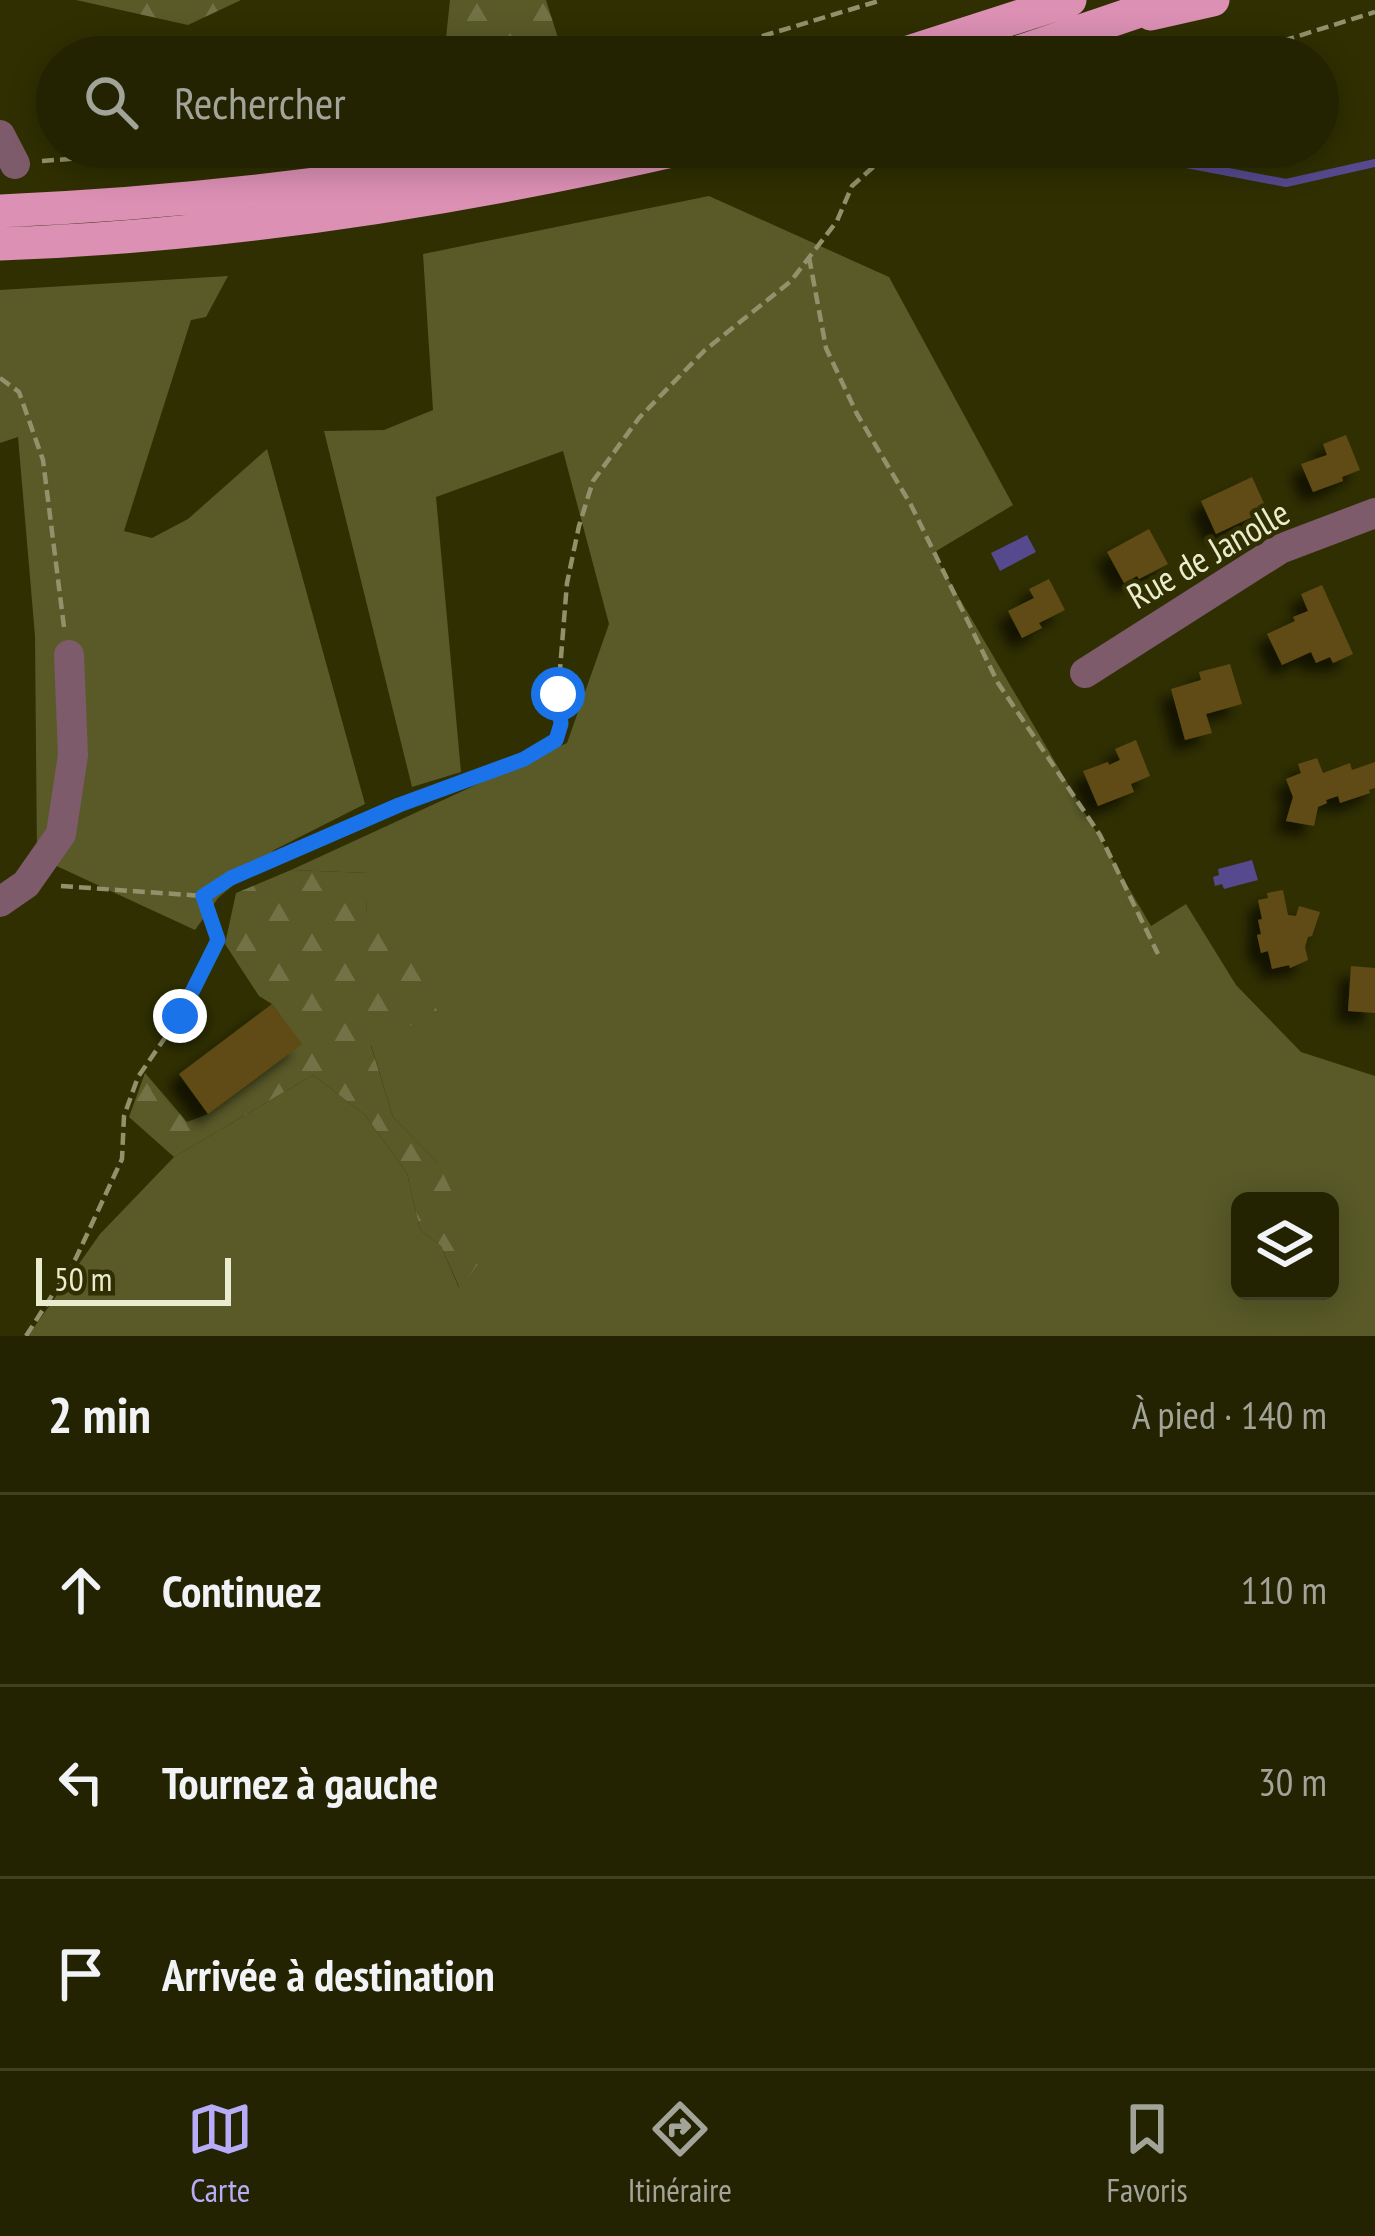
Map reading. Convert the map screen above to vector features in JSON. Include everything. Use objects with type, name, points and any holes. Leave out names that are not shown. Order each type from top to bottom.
[{"type":"highway","points":[[958,36],[1070,0]]},
{"type":"highway","points":[[1066,36],[1172,0]]},
{"type":"highway","points":[[1096,26],[1213,0]]},
{"type":"highway","points":[[0,211],[298,186],[412,168]]},
{"type":"highway","points":[[0,244],[100,241],[311,219],[597,168]]},
{"type":"street","points":[[0,135],[15,164]]},
{"type":"street","name":"Rue de Janolle","points":[[1085,673],[1280,549],[1375,513]]},
{"type":"street","points":[[13,893],[62,834],[73,754],[68,655]]},
{"type":"path","points":[[762,36],[881,0]]},
{"type":"path","points":[[1300,36],[1375,13]]},
{"type":"path","points":[[15,164],[36,162]]},
{"type":"path","points":[[13,893],[203,896],[231,878],[399,805],[524,759],[556,740],[561,724],[558,694],[567,583],[593,481],[639,418],[687,367],[791,281],[837,220],[852,186],[872,168]]},
{"type":"path","points":[[809,257],[826,348],[857,414],[910,505],[998,683],[1100,835],[1158,954]]},
{"type":"path","points":[[0,378],[20,392],[43,460],[68,655]]},
{"type":"path","points":[[26,1336],[76,1258],[122,1159],[124,1116],[138,1077],[180,1016],[218,940],[203,896]]},
{"type":"green space","points":[[76,0],[241,0],[188,25]]},
{"type":"green space","points":[[450,0],[546,0],[557,36],[446,36]]},
{"type":"green space","points":[[709,196],[889,277],[1013,505],[933,553],[1151,926],[1186,904],[1236,985],[1301,1052],[1375,1076],[1375,1336],[28,1336],[100,1234],[174,1157],[313,1075],[365,1115],[407,1173],[420,1230],[441,1246],[459,1288],[438,1163],[393,1117],[371,1045],[368,873],[291,870],[567,743],[609,624],[563,451],[436,497],[461,772],[412,787],[324,431],[384,430],[433,410],[423,254]]},
{"type":"green space","points":[[228,276],[206,317],[191,320],[124,531],[152,538],[188,519],[267,449],[365,804],[274,850],[218,898],[195,930],[37,857],[35,636],[18,437],[0,443],[0,290]]},
{"type":"green space","points":[[291,870],[369,873],[366,913],[410,939],[437,1011],[371,1046],[393,1117],[438,1163],[483,1257],[460,1289],[441,1246],[420,1230],[407,1173],[365,1115],[313,1075],[174,1157],[129,1117],[145,1073],[187,1122],[208,1114],[301,1044],[272,1004],[259,996],[225,944],[236,893]]},
{"type":"shaded area","points":[[1027,535],[1036,552],[1000,571],[991,553]]},
{"type":"shaded area","points":[[1252,860],[1258,880],[1224,889],[1222,884],[1215,886],[1218,869]]},
{"type":"building","points":[[1346,435],[1360,470],[1313,492],[1301,464],[1327,455],[1323,444]]},
{"type":"building","points":[[1252,477],[1267,510],[1216,534],[1201,501]]},
{"type":"building","points":[[1149,529],[1168,564],[1124,583],[1107,552]]},
{"type":"building","points":[[1049,579],[1065,610],[1022,638],[1008,611],[1034,598],[1029,589]]},
{"type":"building","points":[[1322,585],[1353,654],[1333,663],[1330,657],[1316,663],[1311,652],[1282,665],[1267,634],[1308,611],[1301,594]]},
{"type":"building","points":[[1230,664],[1242,704],[1206,714],[1212,733],[1185,740],[1171,689],[1201,680],[1199,672]]},
{"type":"building","points":[[1136,740],[1150,776],[1131,784],[1134,792],[1098,806],[1083,771],[1120,760],[1115,749]]},
{"type":"building","points":[[1317,758],[1323,773],[1350,763],[1352,770],[1375,762],[1375,788],[1340,803],[1338,796],[1326,800],[1318,807],[1314,826],[1286,821],[1293,797],[1286,779],[1301,773],[1298,764]]},
{"type":"building","points":[[1283,890],[1288,915],[1296,916],[1299,906],[1320,912],[1305,947],[1308,960],[1272,969],[1268,951],[1261,953],[1257,935],[1262,919],[1258,900]]},
{"type":"building","points":[[1351,966],[1375,968],[1375,1013],[1348,1011]]},
{"type":"building","points":[[272,1004],[302,1044],[208,1114],[179,1074]]},
{"type":"waterway","points":[[1208,168],[1286,183],[1375,163]]},
{"type":"route","points":[[180,1016],[218,940],[203,896],[231,878],[399,805],[524,759],[556,740],[561,724],[558,694]]}]
